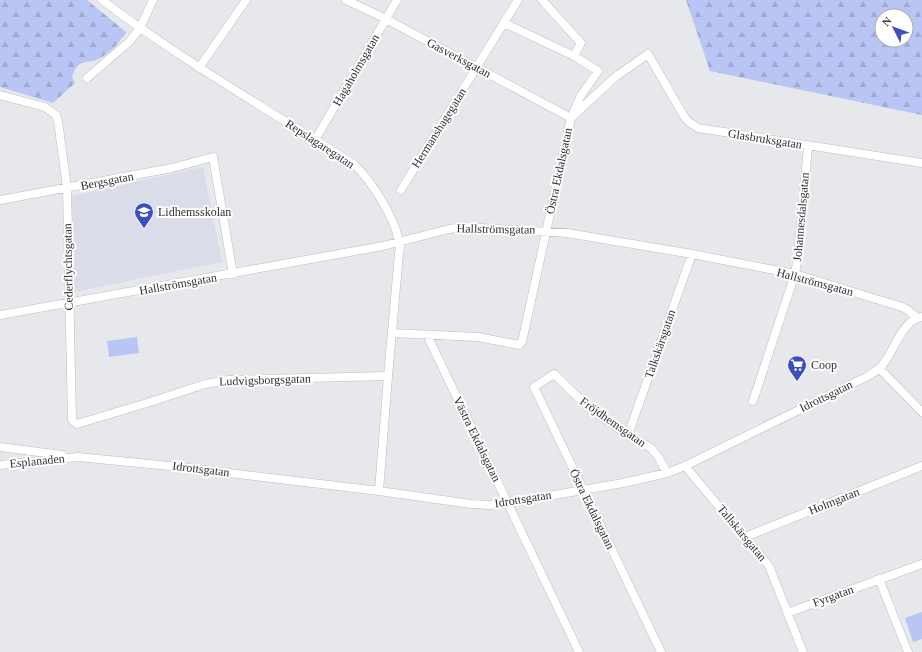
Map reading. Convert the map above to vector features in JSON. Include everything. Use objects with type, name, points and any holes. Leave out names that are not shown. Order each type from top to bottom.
[{"type":"street","name":"Repslagaregatan","points":[[102,0],[199,68],[356,165],[370,182],[387,212],[400,242],[379,491]]},
{"type":"street","points":[[87,78],[128,42],[140,28],[153,0]]},
{"type":"street","points":[[199,68],[246,0]]},
{"type":"street","name":"Gasverksgatan","points":[[346,0],[386,19],[570,118]]},
{"type":"street","name":"Hagaholmsgatan","points":[[315,140],[397,0]]},
{"type":"street","name":"Hermanshagegatan","points":[[401,190],[518,0]]},
{"type":"street","points":[[542,0],[581,44],[574,56]]},
{"type":"street","points":[[504,23],[574,56],[598,71],[580,97],[570,118]]},
{"type":"street","name":"Östra Ekdalsgatan","points":[[427,335],[478,337],[519,344],[524,338],[570,118],[614,78],[648,54]]},
{"type":"street","name":"Glasbruksgatan","points":[[648,54],[685,118],[693,126],[705,130],[922,163]]},
{"type":"street","name":"Cederflychtsgatan","points":[[0,95],[45,107],[56,115],[58,121],[67,188],[72,420],[77,424]]},
{"type":"street","name":"Johannesdalsgatan","points":[[753,401],[795,274],[798,257],[808,146]]},
{"type":"street","name":"Bergsgatan","points":[[0,200],[172,168],[213,157],[233,274]]},
{"type":"street","name":"Hallströmsgatan","points":[[0,315],[233,274],[400,242],[465,226],[567,233],[692,254],[795,274],[902,307],[920,317]]},
{"type":"street","name":"Talkskärsgatan","points":[[628,435],[692,254]]},
{"type":"street","name":"Idrottsgatan","points":[[76,457],[180,467],[379,491],[470,504],[490,505],[508,503],[623,483],[667,473],[685,466],[868,376],[879,368],[886,360],[911,320],[920,317]]},
{"type":"street","points":[[392,333],[427,335]]},
{"type":"street","name":"Västra Ekdalsgatan","points":[[427,335],[579,652]]},
{"type":"street","points":[[879,368],[922,412]]},
{"type":"street","name":"Östra Ekdalsgatan","points":[[554,374],[534,387],[661,652]]},
{"type":"street","name":"Fröjdhemsgatan","points":[[554,374],[583,402],[628,435],[651,448],[659,458],[667,473]]},
{"type":"street","name":"Ludvigsborgsgatan","points":[[77,424],[204,384],[229,380],[388,376]]},
{"type":"street","name":"Esplanaden","points":[[0,447],[76,457]]},
{"type":"street","name":"Esplanaden","points":[[0,465],[76,457]]},
{"type":"street","name":"Tallskärsgatan","points":[[685,466],[769,566],[803,652]]},
{"type":"street","name":"Holmgatan","points":[[745,537],[922,466]]},
{"type":"street","name":"Fyrgatan","points":[[787,613],[922,564]]},
{"type":"street","points":[[879,579],[908,652]]},
{"type":"shaded area","name":"Lidhemsskolan","points":[[203,167],[222,262],[74,292],[72,196]]},
{"type":"green space","points":[[0,0],[87,0],[126,32],[116,46],[106,55],[97,60],[84,62],[77,66],[72,77],[75,83],[53,103],[0,87]]},
{"type":"green space","points":[[686,0],[922,0],[922,115],[710,71]]},
{"type":"green space","points":[[137,337],[139,353],[109,357],[107,341]]},
{"type":"green space","points":[[922,612],[922,639],[913,642],[905,618]]},
{"type":"place","name":"Lidhemsskolan","points":[[144,229]]},
{"type":"place","name":"Coop","points":[[797,382]]}]
